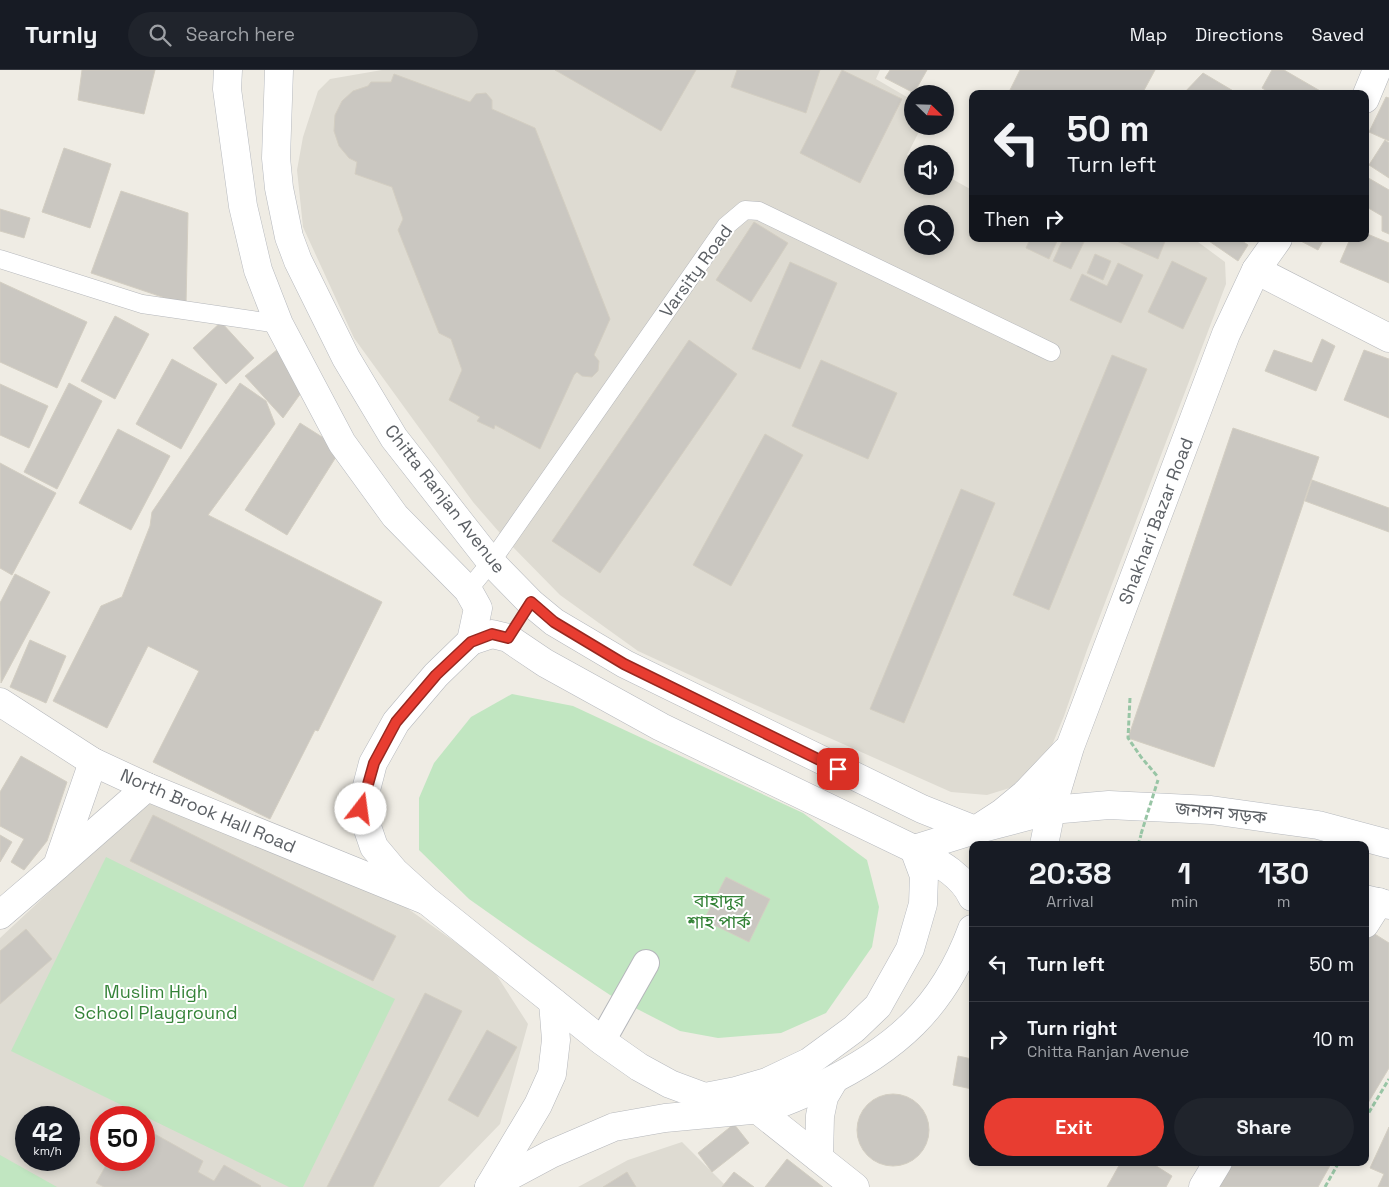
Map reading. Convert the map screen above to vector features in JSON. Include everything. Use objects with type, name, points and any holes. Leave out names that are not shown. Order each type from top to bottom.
[{"type":"main road","points":[[228,70],[227,89],[242,206],[258,270],[279,324],[342,443],[395,516],[468,590],[478,608],[471,642]]},
{"type":"main road","name":"Chitta Ranjan Avenue","points":[[279,70],[276,158],[279,188],[289,237],[298,261],[346,358],[394,438],[491,562],[554,622],[624,664],[922,809],[975,830]]},
{"type":"main road","points":[[1369,90],[1377,70]]},
{"type":"main road","name":"Shakhari Bazar Road","points":[[1045,841],[1051,810],[1070,747],[1226,334],[1256,270],[1276,242]]},
{"type":"main road","points":[[1256,270],[1389,338]]},
{"type":"main road","points":[[508,638],[531,602]]},
{"type":"main road","points":[[855,1187],[758,1110],[705,1097],[670,1084],[639,1067],[602,1041],[426,900],[395,872],[374,847],[361,809],[374,763],[396,722],[436,675],[471,642],[492,634],[508,638],[544,663],[661,727],[914,849],[943,866],[957,878],[969,893]]},
{"type":"main road","name":"North Brook Hall Road","points":[[0,702],[93,762],[147,787],[426,900]]},
{"type":"main road","points":[[975,830],[1002,813],[1025,794],[1070,747]]},
{"type":"main road","points":[[57,866],[93,762]]},
{"type":"main road","points":[[0,915],[147,787]]},
{"type":"main road","name":"জনসন সড়ক","points":[[1051,810],[1109,805],[1211,810],[1318,825],[1389,844]]},
{"type":"main road","points":[[914,849],[975,830],[1051,810]]},
{"type":"main road","points":[[705,1097],[768,1082],[809,1062],[854,1029],[878,1006],[910,949],[923,904],[924,876],[914,849]]},
{"type":"main road","points":[[489,1187],[551,1154],[614,1127],[664,1118],[758,1110],[797,1097],[834,1080],[867,1061],[907,1032],[934,1002],[956,967],[969,936]]},
{"type":"main road","points":[[489,1187],[538,1105],[552,1074],[556,1040],[553,1002]]},
{"type":"main road","points":[[819,1158],[820,1116],[824,1097],[834,1080]]},
{"type":"main road","points":[[1203,1187],[1216,1166]]},
{"type":"street","points":[[602,1041],[646,963]]},
{"type":"lane","name":"Varsity Road","points":[[468,590],[491,562],[726,226],[745,210],[759,211],[1051,352]]},
{"type":"lane","points":[[0,259],[142,304],[279,324]]},
{"type":"path","points":[[1130,698],[1128,738],[1140,757],[1158,777],[1139,841]]},
{"type":"path","points":[[1369,1113],[1389,1079]]},
{"type":"path","points":[[1325,1187],[1338,1166]]},
{"type":"shaded area","points":[[382,70],[880,70],[876,79],[904,95],[904,135],[917,135],[912,145],[904,145],[904,195],[954,195],[954,180],[969,188],[969,242],[1198,242],[1225,262],[1226,284],[1048,755],[1016,786],[987,795],[951,792],[638,651],[560,595],[506,540],[473,502],[354,338],[303,227],[297,170],[303,137],[318,91],[330,79]]},
{"type":"shaded area","points":[[153,801],[404,906],[492,968],[528,1024],[500,1124],[439,1187],[0,1187],[0,938],[89,855]]},
{"type":"shaded area","points":[[682,1142],[724,1184],[734,1172],[754,1187],[578,1187],[628,1160]]},
{"type":"green space","name":"বাহাদুর শাহ পার্ক","points":[[512,694],[573,706],[803,813],[867,860],[879,907],[872,947],[826,1013],[781,1033],[718,1038],[680,1031],[610,995],[530,942],[469,899],[419,850],[419,798],[434,763],[471,717]]},
{"type":"green space","name":"Muslim High School Playground","points":[[106,857],[395,999],[303,1187],[289,1187],[155,1121],[155,1106],[123,1106],[11,1051]]},
{"type":"green space","points":[[0,1155],[15,1163],[15,1171],[28,1171],[57,1187],[0,1187]]},
{"type":"building","points":[[82,70],[155,70],[144,114],[78,100]]},
{"type":"building","points":[[555,70],[696,70],[661,131]]},
{"type":"building","points":[[737,70],[820,70],[806,113],[731,87]]},
{"type":"building","points":[[842,70],[902,99],[860,183],[800,153]]},
{"type":"building","points":[[890,70],[927,70],[919,85],[904,85],[904,88],[885,78]]},
{"type":"building","points":[[1020,70],[1155,70],[1144,90],[1010,90]]},
{"type":"building","points":[[1272,70],[1284,70],[1319,90],[1265,90],[1262,88]]},
{"type":"building","points":[[1203,73],[1232,90],[1187,90]]},
{"type":"building","points":[[394,74],[470,102],[476,94],[486,93],[492,100],[492,109],[535,128],[610,319],[594,355],[599,361],[598,371],[592,377],[582,376],[577,372],[574,375],[540,449],[495,425],[494,429],[477,421],[480,417],[449,400],[462,370],[451,339],[439,333],[398,230],[403,219],[392,187],[355,174],[357,162],[349,158],[339,146],[334,131],[335,115],[342,101],[353,91],[368,86],[371,82],[391,82]]},
{"type":"building","points":[[1386,97],[1389,98],[1389,141],[1369,132]]},
{"type":"building","points":[[1385,140],[1389,143],[1389,178],[1369,165]]},
{"type":"building","points":[[64,148],[111,164],[90,228],[42,212]]},
{"type":"building","points":[[1369,178],[1389,190],[1389,234],[1382,231],[1382,216],[1369,208]]},
{"type":"building","points":[[121,191],[188,213],[186,305],[91,273]]},
{"type":"building","points":[[0,209],[30,218],[24,238],[0,231]]},
{"type":"building","points":[[754,222],[788,243],[751,302],[716,280]]},
{"type":"building","points":[[1369,235],[1389,243],[1389,283],[1340,262],[1349,242],[1369,242]]},
{"type":"building","points":[[1029,242],[1057,242],[1049,259],[1026,248]]},
{"type":"building","points":[[1062,242],[1084,242],[1071,269],[1053,261]]},
{"type":"building","points":[[1119,242],[1165,242],[1158,259]]},
{"type":"building","points":[[1210,242],[1244,242],[1248,245],[1238,261]]},
{"type":"building","points":[[1303,242],[1322,242],[1318,250]]},
{"type":"building","points":[[1095,254],[1111,261],[1103,280],[1087,273]]},
{"type":"building","points":[[1172,261],[1207,278],[1183,329],[1148,312]]},
{"type":"building","points":[[790,262],[837,283],[800,369],[752,349]]},
{"type":"building","points":[[1118,263],[1143,275],[1121,323],[1070,300],[1082,274],[1107,286]]},
{"type":"building","points":[[0,282],[87,322],[57,388],[0,362]]},
{"type":"building","points":[[115,316],[149,334],[115,399],[81,381]]},
{"type":"building","points":[[221,322],[254,358],[226,384],[193,348]]},
{"type":"building","points":[[1322,339],[1335,346],[1316,391],[1265,371],[1274,350],[1312,363]]},
{"type":"building","points":[[689,340],[737,374],[600,573],[552,541]]},
{"type":"building","points":[[278,349],[306,386],[283,418],[245,376]]},
{"type":"building","points":[[1364,350],[1389,359],[1389,418],[1344,400]]},
{"type":"building","points":[[1112,355],[1147,369],[1049,610],[1013,595]]},
{"type":"building","points":[[172,359],[217,384],[181,449],[136,424]]},
{"type":"building","points":[[821,360],[897,393],[868,459],[792,426]]},
{"type":"building","points":[[69,383],[102,401],[57,489],[24,472]]},
{"type":"building","points":[[240,383],[266,401],[275,424],[208,515],[382,602],[318,731],[315,730],[270,819],[153,762],[199,671],[148,646],[107,728],[53,701],[101,606],[122,597],[150,526],[152,512]]},
{"type":"building","points":[[0,384],[48,406],[29,448],[0,435]]},
{"type":"building","points":[[300,423],[341,449],[287,535],[245,510]]},
{"type":"building","points":[[1233,428],[1319,457],[1214,767],[1128,738]]},
{"type":"building","points":[[118,429],[170,456],[131,530],[79,503]]},
{"type":"building","points":[[765,434],[803,455],[731,586],[693,565]]},
{"type":"building","points":[[0,463],[56,493],[12,575],[0,568]]},
{"type":"building","points":[[1312,480],[1389,508],[1389,532],[1305,501]]},
{"type":"building","points":[[961,489],[995,503],[904,723],[870,709]]},
{"type":"building","points":[[15,574],[50,592],[1,683],[0,603]]},
{"type":"building","points":[[30,640],[66,656],[46,703],[10,687]]},
{"type":"building","points":[[21,756],[67,782],[47,841],[24,870],[11,862],[24,839],[0,826],[0,792]]},
{"type":"building","points":[[153,815],[396,936],[373,981],[130,861]]},
{"type":"building","points":[[0,835],[12,842],[0,862]]},
{"type":"building","points":[[726,877],[770,899],[749,942],[704,920]]},
{"type":"building","points":[[26,929],[52,959],[0,1004],[0,951]]},
{"type":"building","points":[[1370,931],[1389,943],[1389,1068],[1369,1101]]},
{"type":"building","points":[[425,993],[462,1011],[373,1187],[327,1187]]},
{"type":"building","points":[[487,1030],[517,1047],[478,1117],[448,1100]]},
{"type":"building","points":[[958,1056],[969,1058],[969,1088],[953,1085]]},
{"type":"building","points":[[900,1094],[919,1104],[927,1116],[929,1130],[927,1144],[919,1156],[907,1164],[886,1166],[867,1156],[859,1144],[857,1123],[867,1104],[879,1096]]},
{"type":"building","points":[[734,1124],[749,1143],[712,1172],[698,1153]]},
{"type":"building","points":[[1389,1127],[1389,1187],[1378,1187],[1384,1174],[1370,1168]]},
{"type":"building","points":[[155,1134],[203,1161],[198,1172],[214,1181],[224,1165],[261,1186],[104,1187],[96,1183],[103,1171],[155,1171]]},
{"type":"building","points":[[787,1159],[823,1187],[765,1187]]},
{"type":"building","points":[[1119,1166],[1156,1166],[1172,1176],[1166,1187],[1107,1187]]},
{"type":"building","points":[[1229,1166],[1330,1166],[1318,1187],[1216,1187]]},
{"type":"building","points":[[627,1172],[636,1187],[603,1187]]},
{"type":"building","points":[[734,1172],[754,1187],[722,1187]]},
{"type":"route","points":[[361,809],[374,763],[396,722],[436,675],[471,642],[492,634],[508,638],[531,602],[554,622],[624,664],[838,769]]}]
